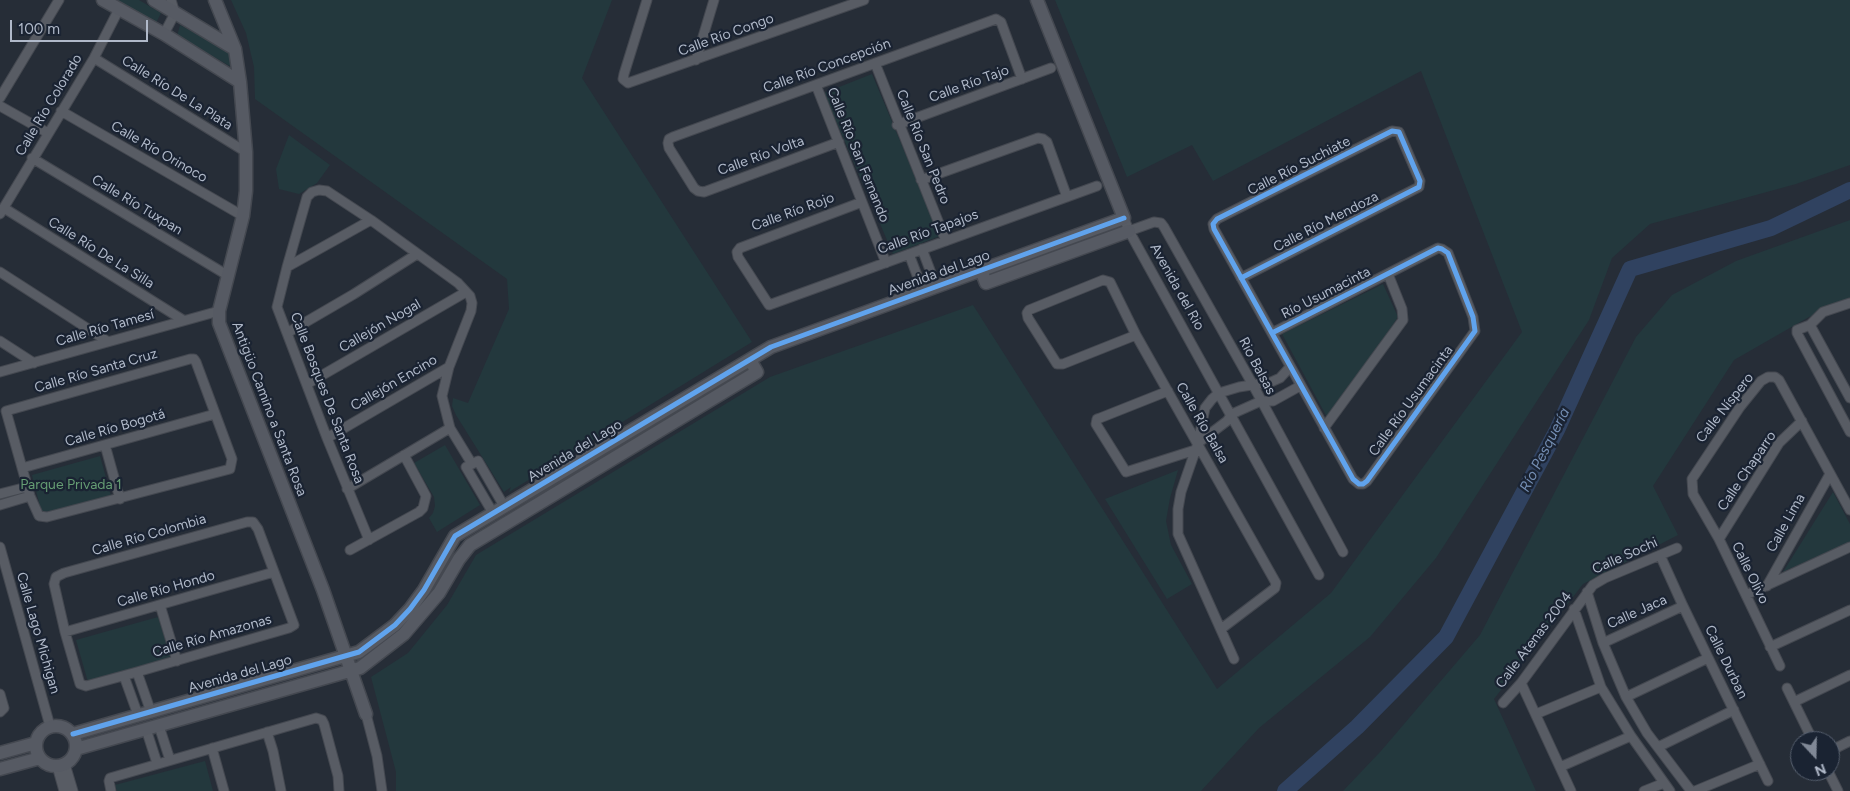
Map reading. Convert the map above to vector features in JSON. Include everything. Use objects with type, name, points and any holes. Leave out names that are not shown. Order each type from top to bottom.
[{"type":"street","points":[[0,98],[59,0]]},
{"type":"street","points":[[103,0],[164,34],[240,82]]},
{"type":"street","points":[[154,0],[235,49]]},
{"type":"street","points":[[164,34],[175,13],[171,0]]},
{"type":"street","name":"Antigüo Camino a Santa Rosa","points":[[215,0],[235,49],[246,152],[246,191],[243,216],[227,275],[218,323],[323,590],[366,714],[377,756],[382,791]]},
{"type":"street","name":"Calle Río Congo","points":[[647,0],[624,74],[625,82],[632,83],[864,0]]},
{"type":"street","points":[[696,60],[714,0]]},
{"type":"street","name":"Avenida del Rio","points":[[1037,0],[1129,231],[1319,574]]},
{"type":"street","name":"Calle Río Colorado","points":[[2,211],[32,158],[94,58],[119,9]]},
{"type":"street","name":"Calle Río Concepción","points":[[694,188],[669,148],[669,139],[992,19],[998,19],[1022,79]]},
{"type":"street","name":"Calle Río De La Plata","points":[[94,58],[246,152]]},
{"type":"street","name":"Calle Río San Pedro","points":[[875,63],[898,125],[946,241]]},
{"type":"street","name":"Calle Río Tajo","points":[[898,125],[1051,68]]},
{"type":"street","name":"Calle Río San Fernando","points":[[816,85],[886,263]]},
{"type":"street","points":[[0,106],[48,133]]},
{"type":"street","name":"Calle Río Orinoco","points":[[61,111],[243,216]]},
{"type":"street","name":"Calle Río Suchiate","points":[[1242,278],[1214,230],[1213,224],[1226,215],[1392,131],[1397,131],[1420,181],[1420,186]]},
{"type":"street","points":[[921,180],[1034,138],[1043,139],[1047,142],[1067,197]]},
{"type":"street","name":"Calle Río Volta","points":[[694,188],[698,191],[708,191],[838,142]]},
{"type":"street","name":"Calle Río Tuxpan","points":[[32,158],[227,275]]},
{"type":"street","name":"Calle Río Tapajos","points":[[769,305],[1097,186]]},
{"type":"street","name":"Calle Río Mendoza","points":[[1242,278],[1420,186]]},
{"type":"street","name":"Calle Bosques De Santa Rosa","points":[[369,540],[347,489],[277,308],[307,197],[312,192],[319,190],[327,191],[418,254],[466,292]]},
{"type":"street","name":"Calle Río Rojo","points":[[769,305],[738,257],[737,252],[740,248],[745,244],[862,202]]},
{"type":"street","name":"Calle Río De La Silla","points":[[2,211],[184,320]]},
{"type":"street","name":"Avenida del Lago","points":[[73,734],[360,652],[395,626],[424,590],[455,536],[771,347],[1124,218]]},
{"type":"street","points":[[287,267],[371,220]]},
{"type":"street","name":"Rio Balsas","points":[[1129,231],[1154,222],[1161,223],[1164,227],[1253,385],[1343,552]]},
{"type":"street","name":"Avenida del Lago","points":[[981,270],[986,284],[1129,231]]},
{"type":"street","name":"Río Usumacinta","points":[[1363,484],[1353,480],[1272,332],[1438,248],[1446,250],[1448,253],[1473,317],[1475,331]]},
{"type":"street","points":[[922,249],[936,286]]},
{"type":"street","points":[[287,333],[418,254]]},
{"type":"street","points":[[909,254],[923,291]]},
{"type":"street","points":[[0,272],[107,341]]},
{"type":"street","points":[[1324,428],[1402,323],[1402,309],[1388,274]]},
{"type":"street","points":[[1242,278],[1272,332]]},
{"type":"street","name":"Calle Río Balsa","points":[[1136,335],[1060,364],[1055,362],[1027,315],[1029,310],[1106,280],[1110,282],[1136,335],[1197,446],[1275,581],[1275,588],[1222,629]]},
{"type":"street","points":[[466,292],[472,303],[471,311],[449,366],[442,396],[450,428],[472,464],[504,506]]},
{"type":"street","name":"Callejón Nogal","points":[[307,384],[466,292]]},
{"type":"street","points":[[1850,303],[1823,312],[1810,325],[1797,330],[1850,432]]},
{"type":"street","name":"Calle Río Tamesí","points":[[0,372],[219,311]]},
{"type":"street","points":[[1810,325],[1850,398]]},
{"type":"street","name":"Calle Río Usumacinta","points":[[1363,484],[1475,331]]},
{"type":"street","points":[[0,341],[34,363]]},
{"type":"street","name":"Calle Río Santa Cruz","points":[[22,468],[6,411],[194,359],[215,414]]},
{"type":"street","name":"Avenida del Lago","points":[[76,749],[360,668],[404,634],[439,593],[458,559],[470,545],[757,372],[750,360]]},
{"type":"street","name":"Callejón Encino","points":[[327,438],[449,366]]},
{"type":"street","points":[[1234,659],[1178,534],[1178,509],[1197,446],[1205,408],[1219,392],[1271,382],[1280,378],[1290,367]]},
{"type":"street","name":"Calle Níspero","points":[[1693,494],[1691,486],[1695,472],[1740,407],[1761,381],[1768,377],[1775,377],[1779,380],[1849,508]]},
{"type":"street","points":[[1168,391],[1096,421],[1097,427],[1126,472],[1197,446],[1227,421],[1232,414],[1260,401],[1273,400],[1300,386]]},
{"type":"street","points":[[22,468],[30,496],[39,516],[47,518],[230,469],[232,459],[215,414]]},
{"type":"street","name":"Calle Río Bogotá","points":[[22,468],[215,414]]},
{"type":"street","name":"Calle Chaparro","points":[[1719,539],[1779,443],[1802,421]]},
{"type":"street","points":[[347,489],[450,428]]},
{"type":"street","points":[[632,430],[640,443]]},
{"type":"street","points":[[105,445],[120,499]]},
{"type":"street","points":[[350,550],[418,512],[425,502],[426,496],[404,455]]},
{"type":"street","points":[[472,464],[493,513]]},
{"type":"street","name":"Calle Lima","points":[[1767,586],[1830,474]]},
{"type":"street","points":[[0,494],[27,487]]},
{"type":"street","name":"Calle Olivo","points":[[1693,494],[1719,539],[1780,666]]},
{"type":"street","points":[[0,505],[30,496]]},
{"type":"street","name":"Calle Río Colombia","points":[[65,632],[54,580],[64,573],[253,522],[274,572]]},
{"type":"street","name":"Calle Lago Michigan","points":[[0,547],[50,726]]},
{"type":"street","points":[[1746,595],[1850,547]]},
{"type":"street","name":"Calle Sochi","points":[[1587,592],[1593,585],[1605,578],[1677,548]]},
{"type":"street","name":"Calle Durban","points":[[1660,555],[1768,781]]},
{"type":"street","name":"Calle Río Hondo","points":[[65,632],[274,572]]},
{"type":"street","name":"Calle Río Amazonas","points":[[65,632],[82,686],[178,661],[294,625],[274,572]]},
{"type":"street","points":[[1587,592],[1603,643],[1626,698],[1691,791]]},
{"type":"street","name":"Calle Atenas 2004","points":[[1503,704],[1521,683],[1587,592]]},
{"type":"street","points":[[160,605],[178,661]]},
{"type":"street","name":"Calle Jaca","points":[[1603,643],[1683,606]]},
{"type":"street","points":[[1574,609],[1601,687],[1631,736],[1670,791]]},
{"type":"street","points":[[1770,647],[1850,610]]},
{"type":"street","points":[[1626,698],[1708,658]]},
{"type":"street","points":[[137,672],[151,712]]},
{"type":"street","points":[[1794,702],[1850,675]]},
{"type":"street","points":[[124,676],[138,715]]},
{"type":"street","points":[[1521,683],[1571,791]]},
{"type":"street","points":[[1536,714],[1601,687]]},
{"type":"street","points":[[1787,688],[1808,731]]},
{"type":"street","points":[[0,694],[2,711]]},
{"type":"street","points":[[204,697],[208,712]]},
{"type":"street","points":[[1658,746],[1734,710]]},
{"type":"street","points":[[111,791],[109,779],[320,718],[324,724],[338,776],[339,791]]},
{"type":"street","points":[[50,726],[62,726],[73,734],[76,740],[76,749],[72,759],[61,765],[48,764],[40,758],[36,751],[36,744],[41,732],[50,726]]},
{"type":"street","points":[[152,727],[170,760]]},
{"type":"street","points":[[152,727],[157,764]]},
{"type":"street","points":[[267,732],[281,791]]},
{"type":"street","points":[[1560,767],[1631,736]]},
{"type":"street","points":[[0,753],[36,744]]},
{"type":"street","points":[[212,748],[224,791]]},
{"type":"street","points":[[0,769],[40,758]]},
{"type":"street","points":[[1696,791],[1760,764]]},
{"type":"street","points":[[61,765],[64,791]]},
{"type":"street","points":[[61,765],[73,791]]},
{"type":"street","points":[[1644,791],[1664,783]]},
{"type":"green space","points":[[117,0],[139,0],[161,13],[156,23]]},
{"type":"green space","points":[[231,0],[612,0],[582,78],[752,342],[509,492],[511,487],[504,492],[452,406],[453,398],[468,403],[509,309],[507,279],[255,99],[254,67],[246,33]]},
{"type":"green space","points":[[1055,0],[1850,0],[1850,165],[1796,184],[1650,224],[1612,258],[1589,320],[1436,558],[1370,637],[1259,728],[1201,791],[396,791],[396,772],[371,677],[408,653],[447,605],[476,555],[770,377],[973,305],[1217,689],[1331,593],[1522,332],[1421,71],[1213,181],[1192,145],[1127,177]]},
{"type":"green space","points":[[180,25],[232,53],[235,69],[177,36]]},
{"type":"green space","points":[[872,74],[940,236],[893,254],[824,93]]},
{"type":"green space","points":[[289,135],[330,165],[317,183],[299,194],[279,189],[276,169]]},
{"type":"green space","points":[[1850,220],[1850,306],[1809,317],[1734,360],[1653,486],[1678,535],[1583,584],[1494,699],[1536,791],[1343,791],[1381,751],[1480,635],[1636,337],[1672,295],[1736,261]]},
{"type":"green space","points":[[1383,284],[1398,317],[1328,419],[1282,334]]},
{"type":"green space","points":[[445,445],[480,505],[437,532],[429,518],[435,506],[434,497],[414,463]]},
{"type":"green space","name":"Parque Privada 1","points":[[100,456],[111,496],[42,514],[32,475]]},
{"type":"green space","points":[[1178,470],[1166,521],[1171,545],[1192,584],[1167,599],[1105,499]]},
{"type":"green space","points":[[1833,492],[1850,524],[1850,542],[1783,572]]},
{"type":"green space","points":[[158,617],[171,658],[88,682],[76,640]]},
{"type":"green space","points":[[205,761],[213,791],[117,791],[115,785]]},
{"type":"waterway","name":"Río Pesquería","points":[[1285,791],[1357,727],[1446,637],[1557,430],[1630,269],[1771,228],[1850,190]]},
{"type":"cycle path","points":[[1241,278],[1419,187],[1420,181],[1399,132],[1392,131],[1217,219],[1213,224],[1214,229],[1353,479],[1359,484],[1363,484],[1475,331],[1473,317],[1448,253],[1438,248],[1272,333]]},
{"type":"cycle path","points":[[73,734],[359,652],[395,625],[410,609],[424,590],[455,536],[771,347],[1124,218]]}]
